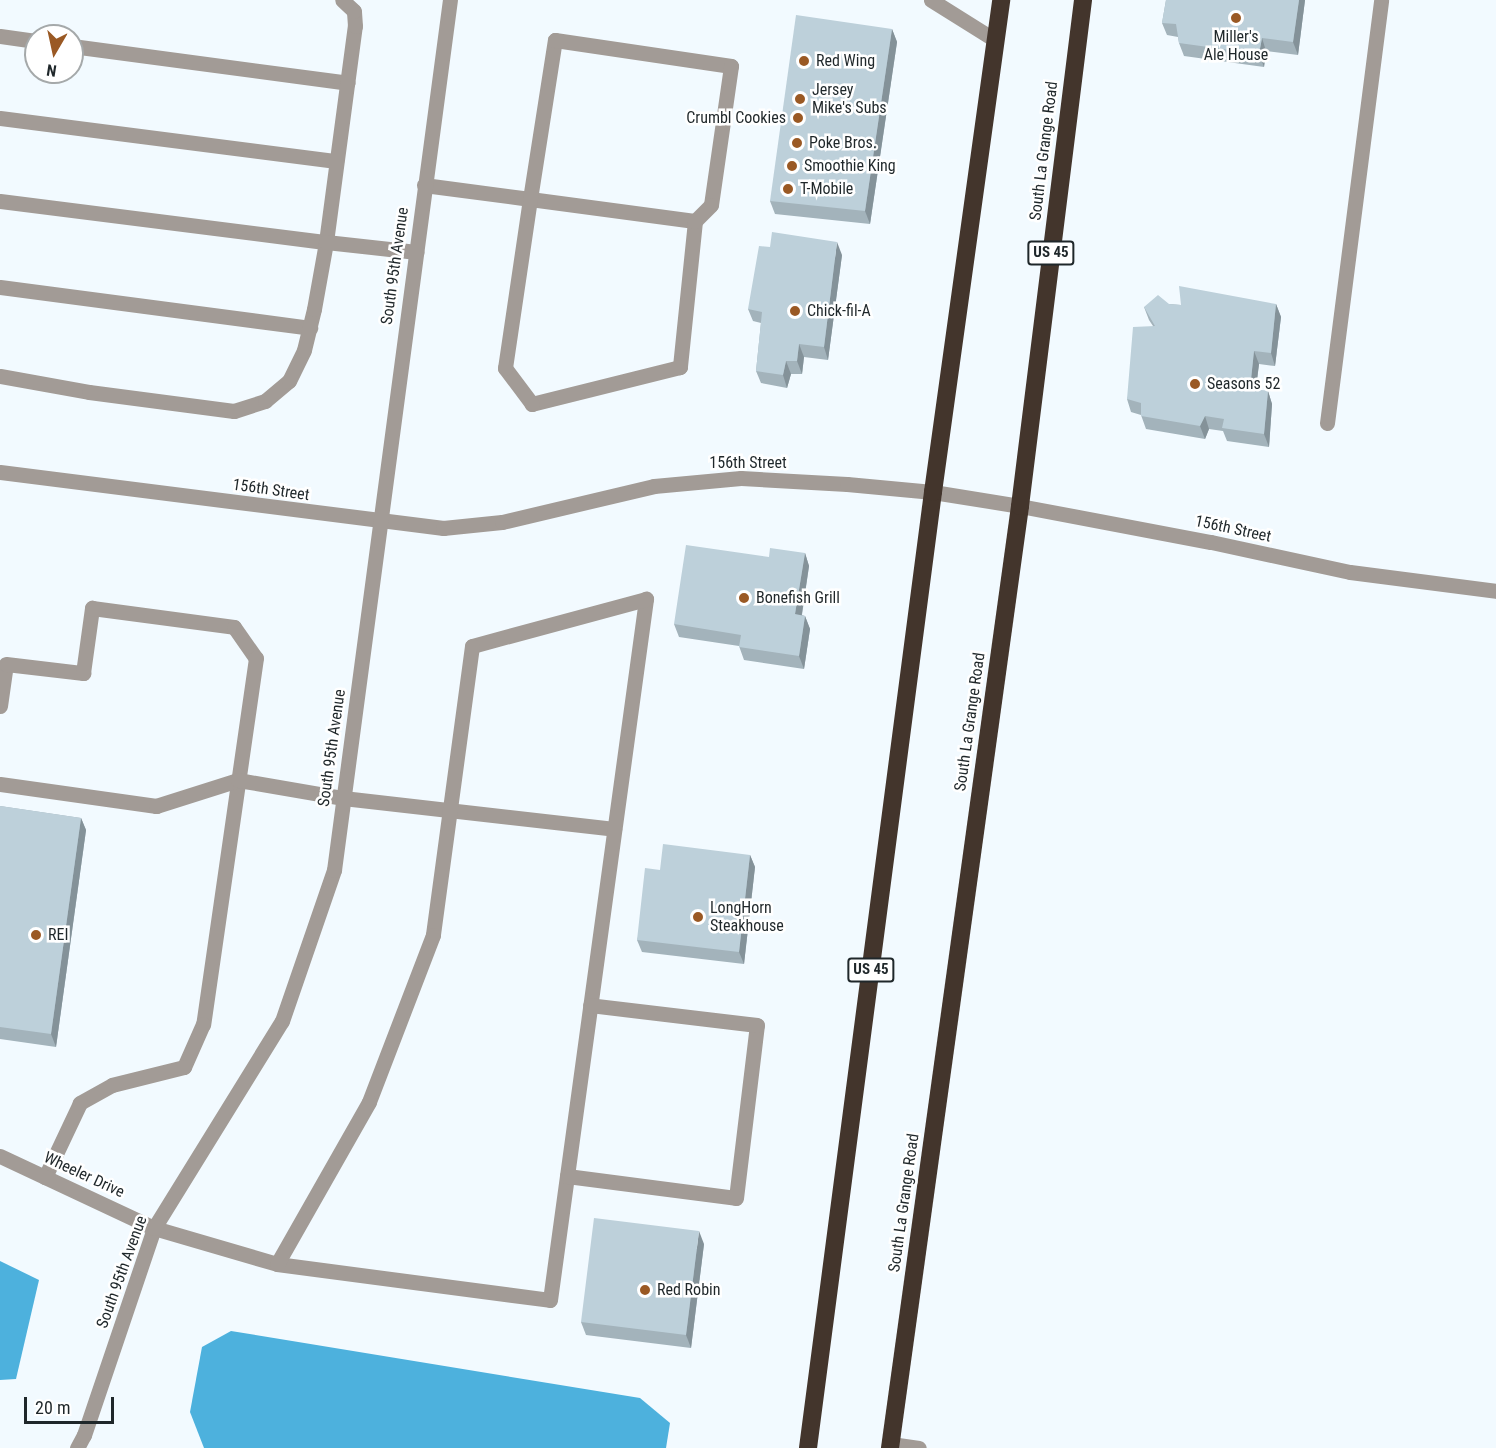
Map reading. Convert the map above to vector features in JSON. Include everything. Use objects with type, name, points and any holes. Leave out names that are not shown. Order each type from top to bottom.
[{"type":"highway","name":"US 45","points":[[808,1448],[1000,0]]},
{"type":"highway","name":"South La Grange Road","points":[[890,1446],[1020,506],[1083,0]]},
{"type":"street","points":[[0,376],[89,392],[234,411],[265,401],[289,381],[304,350],[310,328],[326,243],[355,26],[354,11],[347,2],[342,0]]},
{"type":"street","name":"South 95th Avenue","points":[[77,1448],[84,1435],[154,1228],[282,1021],[334,870],[450,0]]},
{"type":"street","points":[[931,0],[995,40]]},
{"type":"street","points":[[1327,423],[1382,0]]},
{"type":"street","points":[[0,36],[24,39]]},
{"type":"street","points":[[555,40],[731,66],[711,205],[695,221],[680,367],[532,404],[505,368],[555,40]]},
{"type":"street","points":[[84,48],[348,83]]},
{"type":"street","points":[[0,118],[336,162]]},
{"type":"street","points":[[424,185],[695,221]]},
{"type":"street","points":[[0,201],[326,243],[416,252]]},
{"type":"street","points":[[0,287],[310,328]]},
{"type":"street","name":"156th Street","points":[[0,472],[380,522],[443,528],[502,522],[654,486],[741,478],[847,484],[933,492],[1020,506],[1350,572],[1496,591]]},
{"type":"street","points":[[277,1264],[369,1102],[433,935],[472,646],[646,599],[614,829],[590,1005],[567,1176],[736,1198],[758,1025],[590,1005]]},
{"type":"street","points":[[0,706],[6,663],[83,673],[92,608],[234,627],[256,657],[203,1024],[184,1067],[112,1084],[80,1103],[45,1177]]},
{"type":"street","points":[[0,784],[156,807],[238,780],[343,798],[614,829]]},
{"type":"street","name":"Wheeler Drive","points":[[0,1156],[154,1228],[277,1264],[550,1300],[567,1176]]},
{"type":"street","points":[[890,1446],[919,1448]]},
{"type":"water","points":[[0,1261],[39,1280],[16,1379],[0,1380]]},
{"type":"water","points":[[231,1331],[640,1398],[670,1423],[666,1448],[204,1448],[190,1412],[202,1347]]},
{"type":"building","name":"Miller's Ale House","points":[[1166,0],[1299,0],[1293,42],[1262,38],[1259,54],[1179,43],[1176,24],[1162,23]]},
{"type":"building","points":[[796,15],[892,29],[865,211],[770,201]]},
{"type":"building","name":"Chick-fil-A","points":[[772,232],[837,242],[824,347],[799,344],[797,361],[786,361],[783,375],[756,371],[762,312],[748,309],[759,246],[770,247]]},
{"type":"building","name":"Seasons 52","points":[[1179,286],[1276,304],[1271,353],[1254,351],[1250,389],[1268,391],[1264,434],[1222,428],[1224,419],[1205,416],[1200,426],[1141,416],[1141,403],[1127,399],[1133,327],[1155,326],[1144,307],[1158,295],[1169,304],[1181,305]]},
{"type":"building","name":"Bonefish Grill","points":[[686,545],[769,557],[770,548],[805,553],[795,614],[805,616],[799,656],[739,647],[741,635],[674,624]]},
{"type":"building","name":"REI","points":[[0,806],[81,818],[51,1034],[0,1027]]},
{"type":"building","name":"LongHorn Steakhouse","points":[[663,844],[750,855],[739,952],[637,940],[645,868],[660,870]]},
{"type":"building","name":"Red Robin","points":[[594,1218],[699,1231],[686,1335],[581,1322]]},
{"type":"place","name":"Miller's Ale House","points":[[1236,18]]},
{"type":"place","name":"Red Wing","points":[[804,61]]},
{"type":"place","name":"Jersey Mike's Subs","points":[[800,99]]},
{"type":"place","name":"Crumbl Cookies","points":[[798,118]]},
{"type":"place","name":"Poke Bros.","points":[[797,143]]},
{"type":"place","name":"Smoothie King","points":[[792,166]]},
{"type":"place","name":"T-Mobile","points":[[788,189]]},
{"type":"place","name":"Chick-fil-A","points":[[795,311]]},
{"type":"place","name":"Seasons 52","points":[[1195,384]]},
{"type":"place","name":"Bonefish Grill","points":[[744,598]]},
{"type":"place","name":"LongHorn Steakhouse","points":[[698,917]]},
{"type":"place","name":"REI","points":[[36,935]]},
{"type":"place","name":"Red Robin","points":[[645,1290]]}]
